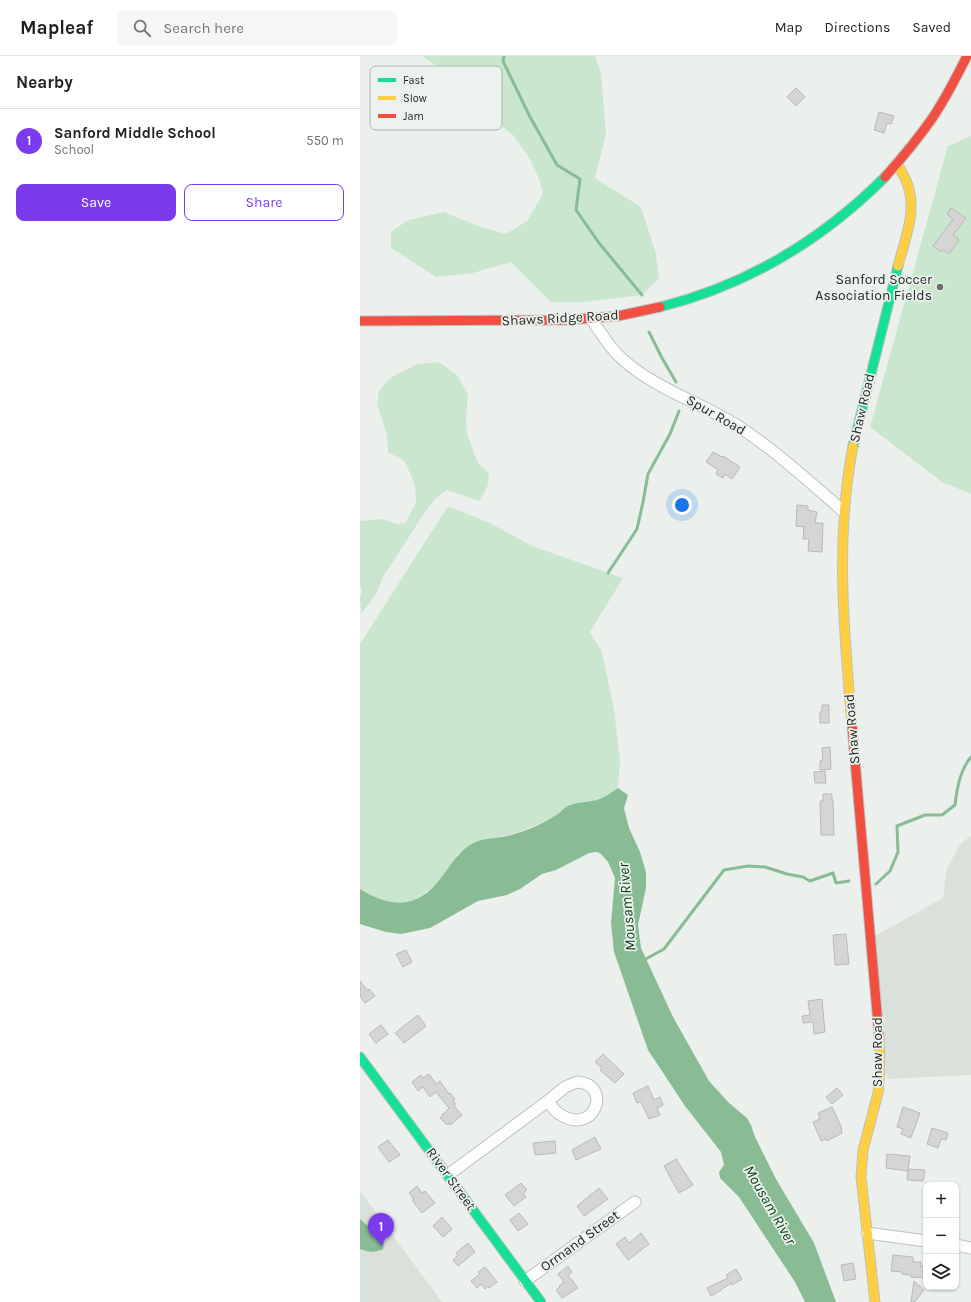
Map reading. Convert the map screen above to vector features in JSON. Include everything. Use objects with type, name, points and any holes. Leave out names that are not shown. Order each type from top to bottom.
[{"type":"street","name":"Shaws Ridge Road","points":[[360,321],[546,321],[591,319],[634,313],[686,301],[719,289],[766,267],[818,235],[853,207],[897,164],[924,130],[945,99],[967,56]]},
{"type":"street","name":"Shaw Road","points":[[875,1302],[861,1184],[861,1170],[863,1150],[878,1093],[880,1048],[844,637],[842,597],[843,511],[849,461],[854,438],[910,217],[910,188],[897,164]]},
{"type":"street","name":"Spur Road","points":[[591,319],[616,353],[643,375],[714,412],[744,430],[806,479],[843,511]]},
{"type":"street","name":"River Street","points":[[360,1057],[541,1302]]},
{"type":"street","points":[[448,1175],[548,1101]]},
{"type":"street","name":"Ormand Street","points":[[525,1281],[635,1202]]},
{"type":"street","points":[[867,1232],[923,1241]]},
{"type":"street","points":[[959,1246],[971,1248]]},
{"type":"shaded area","points":[[422,56],[595,56],[601,73],[606,135],[595,178],[641,207],[656,254],[659,278],[642,295],[584,302],[551,302],[511,262],[473,273],[436,277],[391,248],[391,232],[408,220],[444,212],[478,226],[506,234],[527,221],[543,194],[539,179],[530,159],[513,135],[502,127],[502,66],[437,66]]},
{"type":"shaded area","name":"Sanford Soccer Association Fields","points":[[971,136],[971,494],[942,482],[870,427],[948,146]]},
{"type":"shaded area","points":[[439,362],[457,375],[468,394],[466,419],[467,434],[478,463],[489,473],[488,485],[480,501],[447,490],[436,498],[425,512],[383,577],[374,597],[361,614],[360,597],[362,591],[360,585],[360,520],[382,519],[398,524],[406,522],[416,503],[415,487],[404,461],[388,452],[387,435],[377,404],[379,391],[390,378],[417,364]]},
{"type":"shaded area","points":[[448,506],[492,524],[532,546],[623,578],[590,632],[602,652],[614,709],[620,761],[618,788],[599,800],[569,805],[559,814],[511,835],[488,838],[459,853],[436,885],[415,900],[390,903],[360,889],[360,644]]},
{"type":"shaded area","points":[[971,836],[971,1075],[887,1079],[875,936],[943,898],[947,868],[961,843]]},
{"type":"shaded area","points":[[360,1191],[442,1302],[360,1302]]},
{"type":"water","name":"Mousam River","points":[[618,788],[628,795],[624,808],[629,828],[640,852],[646,872],[646,888],[638,925],[641,948],[673,1017],[709,1081],[729,1103],[747,1118],[751,1125],[755,1137],[776,1179],[814,1243],[836,1302],[805,1302],[795,1282],[739,1197],[720,1178],[719,1172],[724,1165],[721,1152],[685,1106],[648,1050],[614,952],[611,923],[615,878],[608,862],[601,854],[597,852],[589,853],[556,870],[542,874],[520,889],[507,895],[478,901],[430,928],[401,934],[386,932],[360,924],[360,889],[386,901],[400,903],[414,900],[431,889],[462,851],[475,842],[523,831],[547,821],[568,806],[600,799]]},
{"type":"water","points":[[360,1219],[379,1236],[384,1243],[383,1249],[372,1252],[360,1249]]},
{"type":"building","points":[[796,88],[805,97],[796,106],[787,97]]},
{"type":"building","points":[[879,112],[894,116],[891,124],[887,123],[884,133],[874,130]]},
{"type":"building","points":[[951,208],[966,218],[953,235],[959,240],[949,254],[943,249],[941,252],[933,246],[953,219],[947,214]]},
{"type":"building","points":[[713,452],[722,457],[723,456],[740,467],[732,479],[725,474],[723,478],[716,474],[718,470],[706,462]]},
{"type":"building","points":[[797,505],[808,506],[808,510],[817,512],[815,523],[823,523],[822,552],[808,551],[809,539],[803,539],[804,527],[796,526]]},
{"type":"building","points":[[822,705],[829,705],[829,723],[820,723],[820,712],[822,712]]},
{"type":"building","points":[[830,747],[831,769],[820,770],[820,761],[823,760],[822,748]]},
{"type":"building","points":[[825,771],[826,783],[815,783],[814,772]]},
{"type":"building","points":[[823,794],[832,794],[834,835],[821,835],[820,801],[823,801]]},
{"type":"building","points":[[846,934],[849,964],[835,965],[833,935]]},
{"type":"building","points":[[406,950],[412,962],[403,967],[396,954]]},
{"type":"building","points":[[360,981],[368,991],[369,989],[375,996],[365,1003],[360,996]]},
{"type":"building","points":[[822,999],[825,1032],[814,1034],[813,1022],[803,1023],[802,1016],[810,1015],[808,1001]]},
{"type":"building","points":[[418,1015],[426,1026],[404,1043],[395,1033]]},
{"type":"building","points":[[381,1025],[388,1034],[376,1043],[369,1034]]},
{"type":"building","points":[[603,1054],[624,1074],[615,1083],[600,1070],[602,1068],[595,1062]]},
{"type":"building","points":[[429,1074],[436,1084],[440,1081],[449,1094],[450,1093],[455,1099],[453,1101],[456,1104],[454,1106],[462,1115],[450,1125],[449,1123],[447,1125],[440,1118],[449,1108],[436,1092],[430,1097],[423,1087],[418,1091],[412,1082],[421,1075],[423,1078]]},
{"type":"building","points":[[648,1086],[654,1100],[660,1097],[663,1105],[657,1108],[660,1115],[649,1119],[641,1102],[637,1103],[633,1093]]},
{"type":"building","points":[[837,1088],[843,1095],[832,1104],[826,1097]]},
{"type":"building","points":[[832,1107],[841,1126],[842,1133],[827,1141],[826,1139],[821,1141],[813,1122],[820,1119],[818,1113]]},
{"type":"building","points":[[903,1107],[920,1113],[911,1138],[901,1134],[903,1129],[897,1127]]},
{"type":"building","points":[[932,1128],[948,1133],[946,1140],[941,1139],[938,1148],[927,1144]]},
{"type":"building","points":[[595,1137],[601,1149],[576,1160],[572,1150]]},
{"type":"building","points":[[388,1140],[400,1155],[389,1162],[378,1147]]},
{"type":"building","points":[[555,1141],[556,1153],[535,1155],[533,1143]]},
{"type":"building","points":[[887,1154],[910,1156],[908,1171],[886,1168]]},
{"type":"building","points":[[676,1159],[693,1185],[679,1193],[664,1166]]},
{"type":"building","points":[[908,1169],[925,1170],[923,1181],[907,1180]]},
{"type":"building","points":[[521,1183],[527,1190],[523,1193],[526,1197],[514,1206],[505,1195]]},
{"type":"building","points":[[417,1186],[422,1193],[425,1191],[435,1203],[422,1213],[412,1200],[414,1199],[409,1193]]},
{"type":"building","points":[[599,1188],[608,1199],[584,1216],[577,1206]]},
{"type":"building","points":[[519,1213],[528,1224],[518,1231],[510,1220]]},
{"type":"building","points":[[442,1217],[452,1229],[443,1237],[433,1226]]},
{"type":"building","points":[[641,1233],[649,1244],[628,1260],[616,1244],[625,1237],[629,1243]]},
{"type":"building","points":[[468,1243],[475,1252],[458,1266],[453,1260],[458,1255],[456,1253]]},
{"type":"building","points":[[893,1255],[913,1257],[913,1262],[921,1262],[920,1266],[923,1266],[923,1278],[911,1277],[911,1275],[902,1274],[902,1272],[891,1271]]},
{"type":"building","points":[[853,1263],[856,1279],[844,1281],[841,1265]]},
{"type":"building","points":[[568,1266],[572,1272],[568,1275],[578,1288],[562,1298],[556,1290],[564,1282],[558,1274]]},
{"type":"building","points":[[485,1267],[497,1282],[489,1288],[488,1286],[485,1289],[481,1284],[477,1288],[471,1281],[480,1274],[478,1272]]},
{"type":"building","points":[[736,1269],[742,1279],[732,1285],[731,1283],[711,1296],[707,1288],[728,1278],[726,1275]]},
{"type":"building","points":[[914,1281],[924,1290],[915,1302],[911,1302]]},
{"type":"waterway","points":[[504,56],[503,61],[529,115],[557,165],[580,179],[576,210],[599,243],[642,295]]},
{"type":"waterway","points":[[649,332],[676,382]]},
{"type":"waterway","points":[[608,573],[637,529],[648,474],[670,434],[679,411]]},
{"type":"waterway","points":[[876,884],[890,871],[898,852],[897,826],[925,815],[942,815],[955,805],[962,773],[971,757]]},
{"type":"waterway","points":[[644,960],[664,949],[724,870],[748,866],[765,867],[803,877],[810,881],[833,873],[836,883],[849,881]]},
{"type":"traffic: fast","points":[[660,307],[692,298],[723,286],[782,258],[835,221],[861,200],[885,177]]},
{"type":"traffic: fast","points":[[853,446],[898,266]]},
{"type":"traffic: fast","points":[[360,1057],[541,1302]]},
{"type":"traffic: slow","points":[[897,164],[904,176],[911,199],[910,218],[898,266]]},
{"type":"traffic: slow","points":[[852,726],[844,621],[843,551],[847,481],[853,446]]},
{"type":"traffic: slow","points":[[875,1302],[861,1177],[863,1150],[878,1093],[880,1072],[879,1036]]},
{"type":"traffic: jam","points":[[885,177],[931,120],[946,97],[967,56]]},
{"type":"traffic: jam","points":[[360,321],[567,320],[618,316],[660,307]]},
{"type":"traffic: jam","points":[[852,726],[879,1036]]},
{"type":"place","name":"Sanford Soccer Association Fields","points":[[940,287]]},
{"type":"place","name":"Sanford Middle School","points":[[381,1246]]}]
